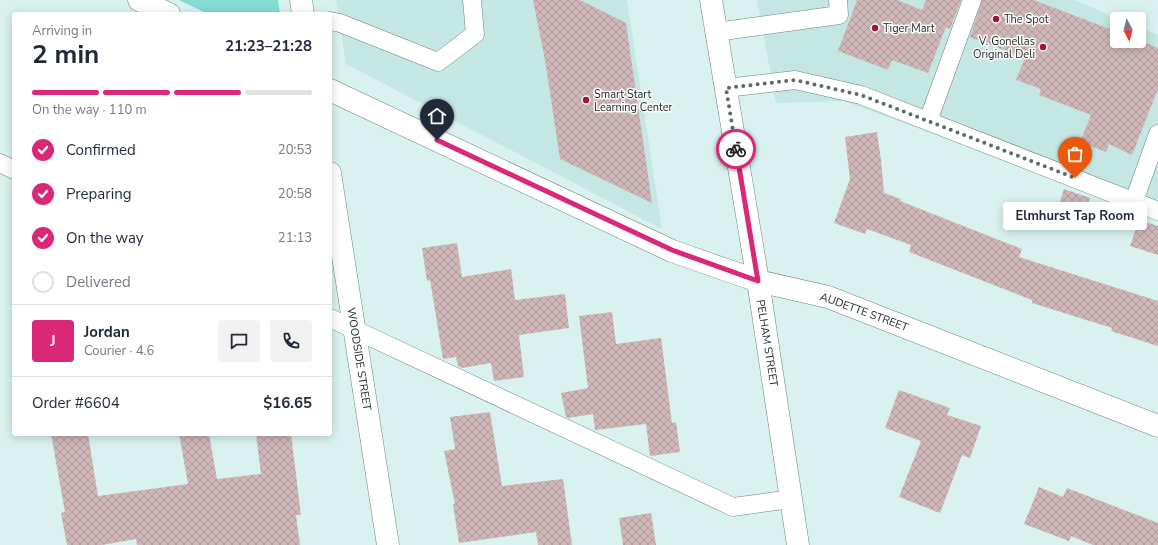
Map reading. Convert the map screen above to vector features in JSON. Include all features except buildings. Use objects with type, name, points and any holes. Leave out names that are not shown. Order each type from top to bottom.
[{"type":"street","points":[[139,0],[165,12]]},
{"type":"street","points":[[301,0],[303,12]]},
{"type":"street","name":"PELHAM STREET","points":[[711,0],[758,281],[798,545]]},
{"type":"street","name":"AUDETTE STREET","points":[[332,91],[672,250],[758,281],[828,297],[1158,426]]},
{"type":"street","name":"WOODSIDE STREET","points":[[332,185],[388,545]]},
{"type":"lane","points":[[332,21],[340,23],[438,62],[475,34],[472,0]]},
{"type":"lane","points":[[716,32],[839,15],[838,0]]},
{"type":"lane","points":[[928,121],[972,0]]},
{"type":"lane","points":[[726,88],[795,80],[861,95],[1158,211]]},
{"type":"lane","points":[[1134,201],[1158,134]]},
{"type":"lane","points":[[0,163],[12,169]]},
{"type":"lane","points":[[332,319],[733,507],[791,499]]},
{"type":"shaded area","points":[[179,0],[278,0],[280,12],[204,12]]},
{"type":"shaded area","points":[[336,0],[627,0],[662,229],[346,64]]},
{"type":"shaded area","points":[[757,0],[1074,0],[1110,15],[1110,48],[1146,48],[1146,30],[1158,35],[1158,218],[844,101],[776,103]]},
{"type":"way so far","points":[[736,149],[726,88],[795,80],[861,95],[1075,178]]},
{"type":"place","name":"The Spot","points":[[996,19]]},
{"type":"place","name":"Tiger Mart","points":[[875,28]]},
{"type":"place","name":"V. Gonellas Original Deli","points":[[1043,47]]},
{"type":"place","name":"Smart Start Learning Center","points":[[586,100]]},
{"type":"place","name":"Elmhurst Tap Room","points":[[1075,178]]},
{"type":"route","points":[[437,140],[672,250],[758,281],[736,149]]}]
